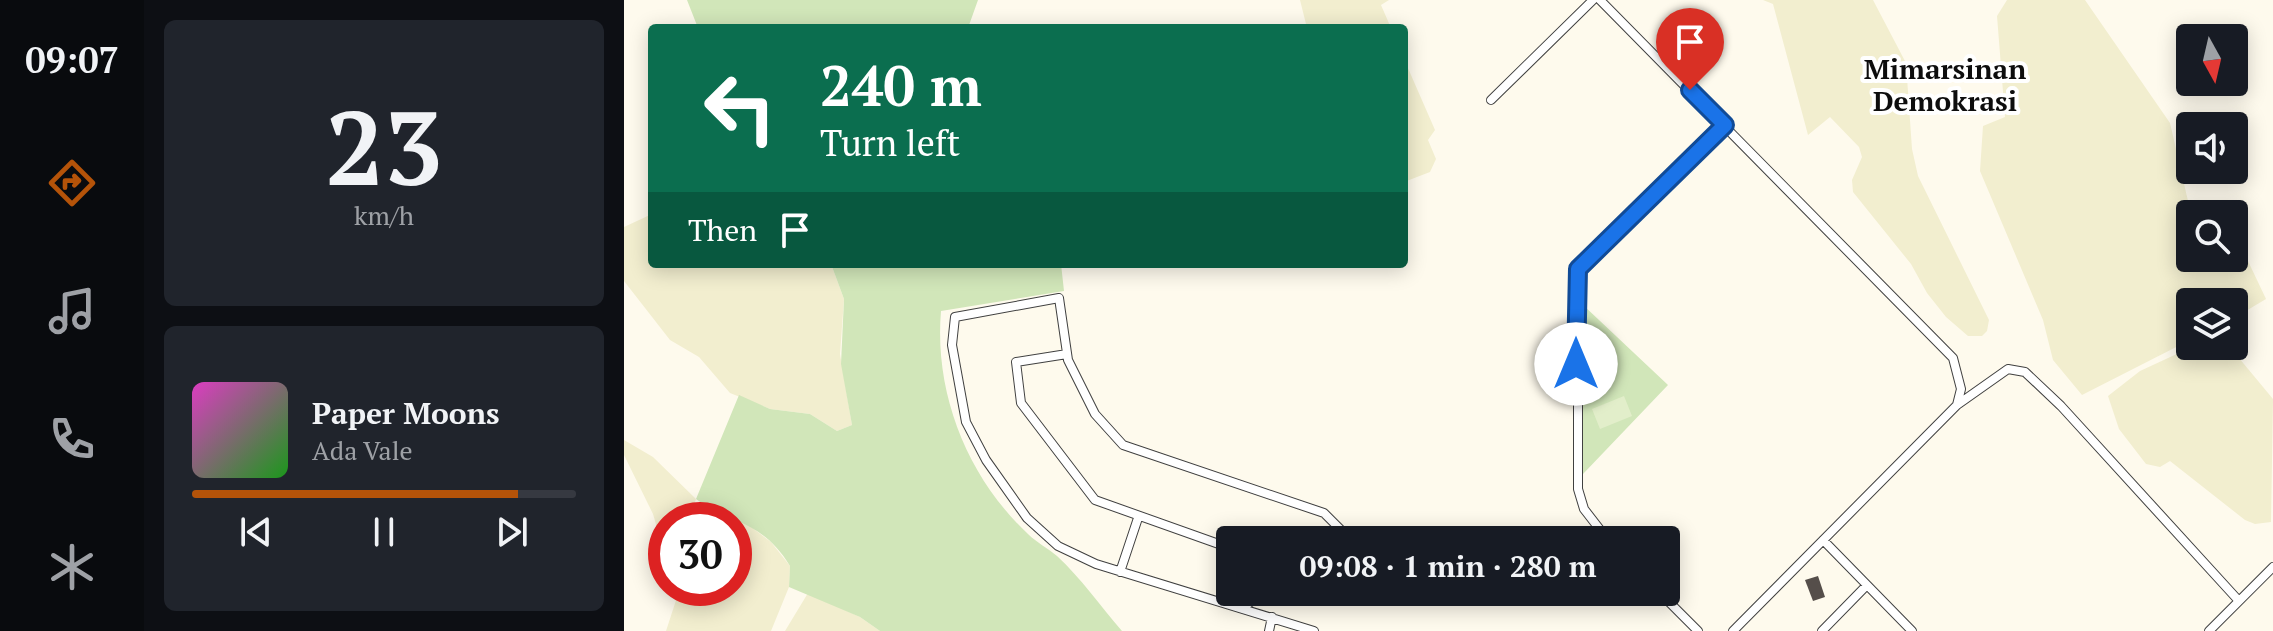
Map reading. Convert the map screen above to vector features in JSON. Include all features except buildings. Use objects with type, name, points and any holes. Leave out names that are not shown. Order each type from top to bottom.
[{"type":"street","points":[[1491,100],[1593,0]]},
{"type":"street","points":[[1600,0],[1953,358],[1961,389],[1957,405]]},
{"type":"street","points":[[1597,526],[1584,509],[1578,489],[1578,269],[1725,125]]},
{"type":"street","points":[[1314,631],[1120,572],[1058,546],[1027,518],[986,460],[966,422],[952,345],[955,317],[1059,298],[1067,354],[1095,414],[1123,445],[1324,513],[1337,526]]},
{"type":"street","points":[[1067,354],[1016,362],[1021,403],[1095,500],[1138,518],[1216,543]]},
{"type":"street","points":[[1733,631],[1957,405],[2008,369],[2025,372],[2061,406],[2239,601]]},
{"type":"street","points":[[1120,572],[1138,518]]},
{"type":"street","points":[[1823,540],[1912,631]]},
{"type":"street","points":[[2209,631],[2271,572]]},
{"type":"street","points":[[1822,631],[1867,585]]},
{"type":"street","points":[[1673,606],[1698,631]]},
{"type":"street","points":[[1269,631],[1272,617]]},
{"type":"shaded area","points":[[1300,0],[1389,0],[1381,5],[1389,24],[1306,24]]},
{"type":"shaded area","points":[[1763,0],[1873,0],[1906,63],[1912,149],[1918,176],[1989,320],[1987,331],[1982,336],[1968,336],[1946,317],[1927,293],[1911,264],[1853,192],[1852,180],[1862,157],[1859,147],[1830,117],[1808,135],[1773,4]]},
{"type":"shaded area","points":[[2007,0],[2085,0],[2170,123],[2176,149],[2176,184],[2184,184],[2188,200],[2176,200],[2176,272],[2248,272],[2248,261],[2266,299],[2248,310],[2248,288],[2176,288],[2176,347],[2082,395],[2053,360],[2043,320],[1980,171],[1983,126],[2005,117],[1997,16]]},
{"type":"shaded area","points":[[1408,68],[1435,130],[1428,140],[1436,159],[1430,172],[1408,180]]},
{"type":"shaded area","points":[[648,216],[648,268],[832,268],[844,299],[840,354],[852,425],[837,431],[810,414],[770,409],[730,393],[699,357],[670,340],[624,281],[624,227]]},
{"type":"shaded area","points":[[2176,354],[2176,360],[2241,360],[2273,399],[2271,522],[2255,524],[2245,520],[2170,461],[2160,467],[2146,464],[2119,429],[2108,396],[2140,371]]},
{"type":"shaded area","points":[[624,440],[653,457],[696,499],[695,502],[648,504],[624,455]]},
{"type":"shaded area","points":[[752,528],[771,542],[790,566],[789,587],[771,631],[666,631],[674,606],[752,606]]},
{"type":"shaded area","points":[[808,593],[860,617],[880,631],[785,631]]},
{"type":"green space","points":[[687,0],[978,0],[969,24],[696,24]]},
{"type":"green space","points":[[832,268],[1061,268],[1064,291],[941,311],[943,372],[959,432],[988,487],[1028,534],[1057,556],[1074,574],[1122,631],[880,631],[860,617],[789,587],[790,566],[769,540],[752,528],[752,502],[701,502],[696,499],[739,395],[770,409],[810,414],[837,431],[852,425],[841,364],[844,299]]},
{"type":"green space","points":[[1582,304],[1668,385],[1583,474],[1582,474]]},
{"type":"green space","points":[[1624,396],[1632,416],[1600,429],[1592,409]]},
{"type":"district","name":"Mimarsinan Demokrasi","points":[[1945,84]]},
{"type":"route","points":[[1576,364],[1578,269],[1725,125],[1690,90]]}]
